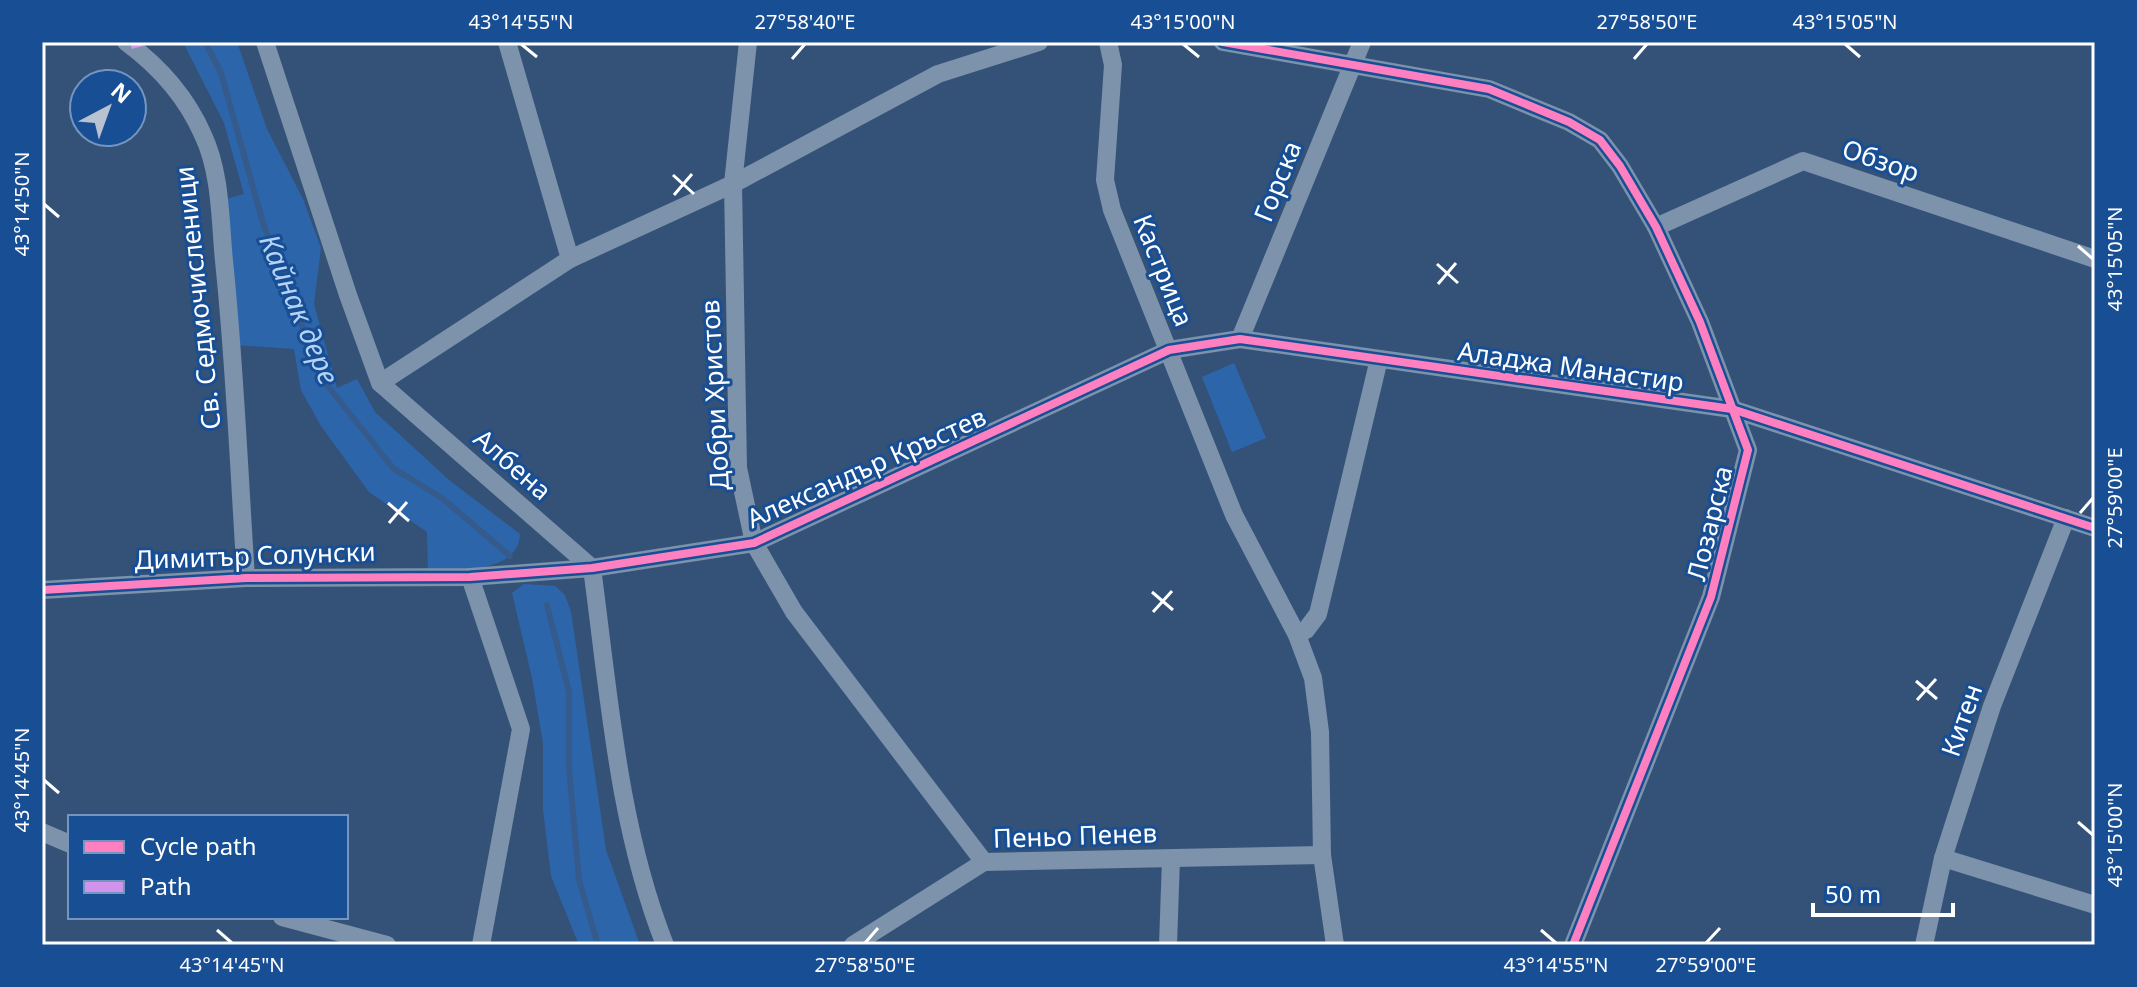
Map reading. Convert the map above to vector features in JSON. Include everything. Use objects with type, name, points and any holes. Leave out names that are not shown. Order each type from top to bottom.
[{"type":"street","name":"Св. Седмочисленици","points":[[126,42],[150,60],[181,94],[204,136],[216,177],[246,578]]},
{"type":"street","name":"Албена","points":[[265,42],[380,383],[592,568]]},
{"type":"street","points":[[507,42],[570,259]]},
{"type":"street","name":"Добри Христов","points":[[748,42],[733,184],[738,468],[754,543],[794,612],[984,862]]},
{"type":"street","points":[[380,383],[570,259],[733,184],[938,74],[1039,42]]},
{"type":"street","name":"Кастрица","points":[[1108,42],[1113,65],[1105,180],[1112,210],[1234,515],[1297,635],[1313,678],[1320,732],[1322,855],[1335,945]]},
{"type":"street","name":"Лозарска","points":[[1223,42],[1489,89],[1569,122],[1600,140],[1620,166],[1656,227],[1700,322],[1748,450],[1711,597],[1573,945]]},
{"type":"street","name":"Горска","points":[[1240,339],[1362,42]]},
{"type":"street","name":"Обзор","points":[[1656,227],[1803,161],[2095,259]]},
{"type":"street","name":"Аладжа Манастир","points":[[1169,350],[1240,339],[1732,409],[2095,528]]},
{"type":"street","name":"Александър Кръстев","points":[[470,577],[592,568],[754,543],[1169,350]]},
{"type":"street","points":[[1297,635],[1306,630],[1318,614],[1379,359]]},
{"type":"street","name":"Китен","points":[[1924,945],[1943,858],[1992,706],[2066,518]]},
{"type":"street","points":[[592,568],[621,782],[651,910],[665,945]]},
{"type":"street","name":"Димитър Солунски","points":[[42,590],[246,578],[470,577]]},
{"type":"street","points":[[470,577],[521,729],[481,945]]},
{"type":"street","points":[[42,832],[68,843]]},
{"type":"street","name":"Пеньо Пенев","points":[[853,945],[984,862],[1322,855]]},
{"type":"street","points":[[1943,858],[2095,905]]},
{"type":"street","points":[[1168,945],[1171,859]]},
{"type":"street","points":[[290,919],[387,945]]},
{"type":"shaded area","points":[[183,42],[237,42],[267,129],[303,199],[321,248],[314,304],[337,388],[357,379],[375,412],[449,480],[520,534],[517,547],[498,563],[428,572],[427,532],[369,492],[321,426],[301,390],[294,349],[236,345],[226,199],[244,194],[224,123]]},
{"type":"shaded area","points":[[1234,363],[1266,438],[1232,452],[1202,377]]},
{"type":"shaded area","points":[[524,584],[555,586],[565,595],[571,612],[606,850],[640,945],[579,945],[551,876],[543,809],[543,743],[512,593]]},
{"type":"waterway","name":"Кайнак дере","points":[[205,42],[221,73],[263,223],[323,380],[393,468],[442,498],[510,556]]},
{"type":"waterway","name":"Кайнак дере","points":[[547,605],[569,692],[569,768],[579,880],[598,945]]},
{"type":"marked path","points":[[131,46],[147,42]]},
{"type":"cycle path","points":[[1223,42],[1489,89],[1569,122],[1600,140],[1620,166],[1656,227],[1700,322],[1748,450],[1711,597],[1573,945]]},
{"type":"cycle path","points":[[42,590],[246,578],[470,577],[592,568],[754,543],[1169,350],[1240,339],[1732,409],[2095,528]]}]
